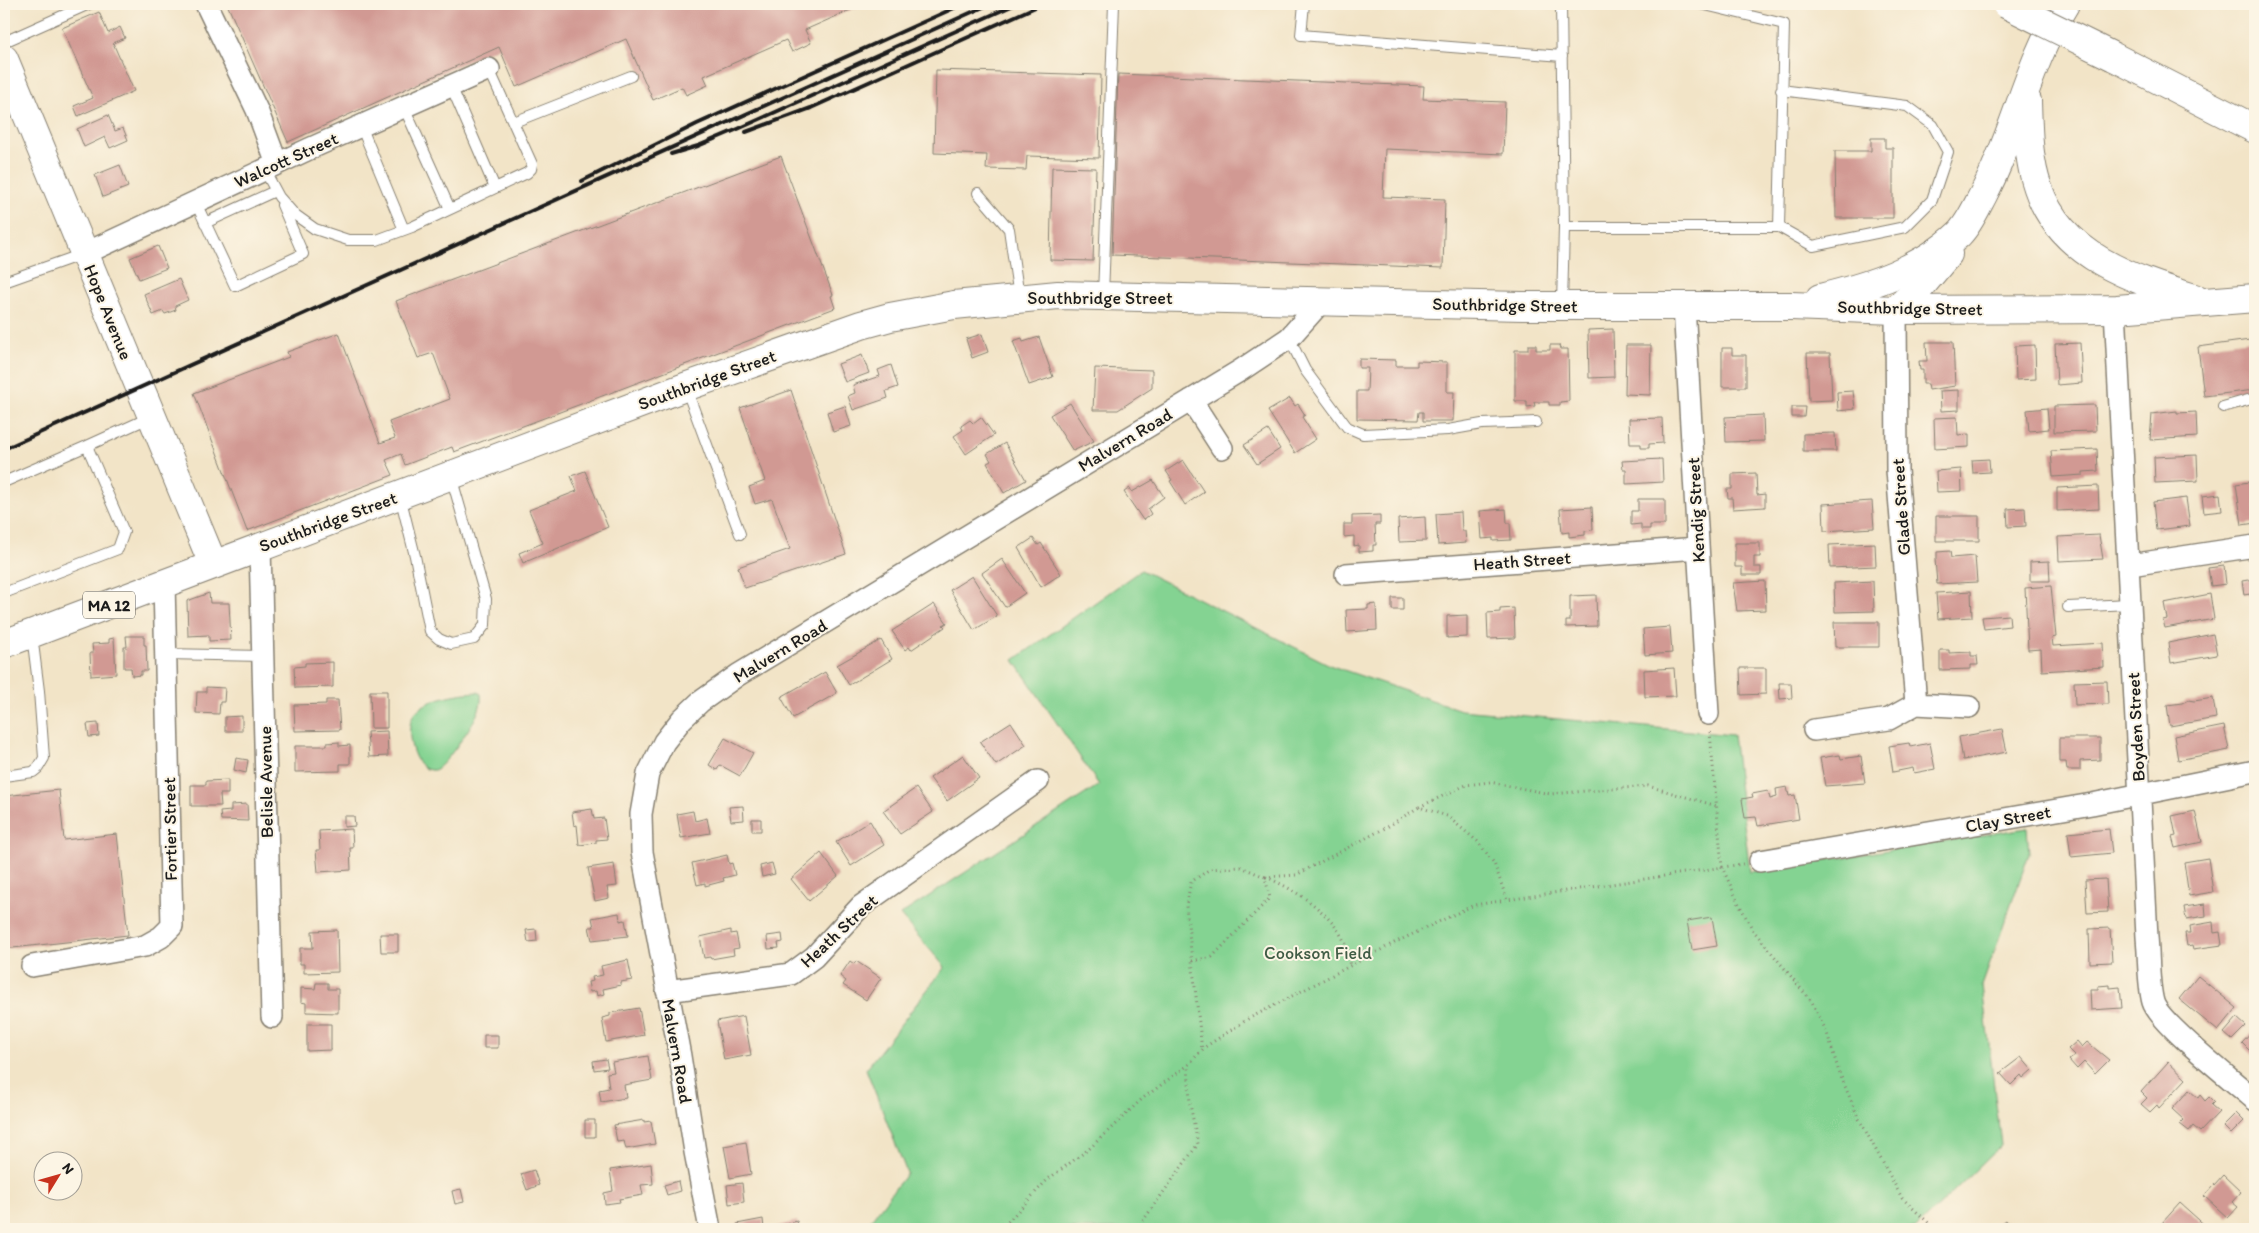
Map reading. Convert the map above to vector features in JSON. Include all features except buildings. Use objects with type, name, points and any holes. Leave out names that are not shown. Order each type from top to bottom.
[{"type":"main road","points":[[2006,4],[2255,129]]},
{"type":"main road","points":[[1896,310],[1922,285],[1948,254],[1992,178],[2048,37],[2065,4]]},
{"type":"main road","name":"Hope Avenue","points":[[4,59],[213,564]]},
{"type":"main road","points":[[2026,90],[2028,137],[2038,189],[2052,215],[2069,237],[2081,248],[2118,272],[2152,285],[2208,302]]},
{"type":"main road","points":[[1792,306],[1875,283],[1928,257],[1960,233]]},
{"type":"main road","name":"Southbridge Street","points":[[12,638],[164,583],[685,387],[861,325],[890,317],[954,305],[1058,295],[1562,306],[1792,306],[1896,310],[2115,309],[2255,298]]},
{"type":"street","points":[[206,4],[257,110],[270,166]]},
{"type":"street","name":"Walcott Street","points":[[84,254],[270,166],[489,69]]},
{"type":"street","name":"Malvern Road","points":[[710,1229],[642,852],[641,814],[648,774],[664,742],[682,719],[700,702],[738,676],[1191,400],[1289,338],[1321,302]]},
{"type":"street","name":"Kendig Street","points":[[1684,306],[1708,714]]},
{"type":"street","name":"Boyden Street","points":[[2115,309],[2130,565],[2129,604],[2147,937],[2153,1001],[2157,1012],[2174,1029],[2255,1100]]},
{"type":"street","name":"Glade Street","points":[[1896,310],[1897,470],[1916,704]]},
{"type":"street","points":[[1191,400],[1222,448]]},
{"type":"street","points":[[2130,565],[2255,546]]},
{"type":"street","name":"Belisle Avenue","points":[[260,547],[272,1017]]},
{"type":"street","name":"Heath Street","points":[[1346,574],[1698,548]]},
{"type":"street","name":"Fortier Street","points":[[32,966],[145,946],[162,937],[172,926],[164,583]]},
{"type":"street","points":[[1814,730],[1890,719],[1916,704],[1969,707]]},
{"type":"street","name":"Clay Street","points":[[1760,861],[2002,820],[2255,771]]},
{"type":"street","name":"Heath Street","points":[[667,991],[791,974],[814,957],[861,906],[1038,782]]},
{"type":"lane","points":[[4,42],[89,4]]},
{"type":"lane","points":[[1103,296],[1114,4]]},
{"type":"lane","points":[[1304,4],[1301,35],[1562,56]]},
{"type":"lane","points":[[1561,4],[1564,227],[1562,306]]},
{"type":"lane","points":[[1701,4],[1784,24],[1780,90],[1779,227]]},
{"type":"lane","points":[[277,194],[294,214],[315,229],[348,240],[377,240],[404,230],[527,173],[531,169],[532,164],[489,69]]},
{"type":"lane","points":[[514,122],[631,76]]},
{"type":"lane","points":[[451,86],[495,188]]},
{"type":"lane","points":[[1564,227],[1779,227],[1813,246],[1905,228],[1932,200],[1948,152],[1933,124],[1907,106],[1780,90]]},
{"type":"lane","points":[[404,107],[450,209]]},
{"type":"lane","points":[[362,126],[404,230]]},
{"type":"lane","points":[[195,201],[235,286],[303,254],[277,194],[270,166]]},
{"type":"lane","points":[[978,193],[1009,229],[1019,298]]},
{"type":"lane","points":[[205,222],[277,194]]},
{"type":"lane","points":[[4,282],[84,254]]},
{"type":"lane","points":[[1289,338],[1305,370],[1347,427],[1363,434],[1448,430],[1482,424],[1536,422]]},
{"type":"lane","points":[[685,387],[740,534]]},
{"type":"lane","points":[[2223,406],[2255,398]]},
{"type":"lane","points":[[4,482],[152,417]]},
{"type":"lane","points":[[4,593],[118,549],[124,532],[87,446]]},
{"type":"lane","points":[[399,495],[415,556],[430,631],[439,639],[451,644],[474,639],[485,625],[486,599],[451,475]]},
{"type":"lane","points":[[2068,607],[2129,604]]},
{"type":"lane","points":[[4,776],[33,772],[44,758],[39,691],[12,638]]},
{"type":"lane","points":[[166,654],[262,656]]},
{"type":"path","points":[[1708,714],[1722,867],[1753,930],[1812,1002],[1827,1033],[1839,1072],[1858,1117],[1902,1198],[1935,1229]]},
{"type":"path","points":[[1265,877],[1296,875],[1388,827],[1419,807],[1466,785],[1490,782],[1550,794],[1648,786],[1717,806]]},
{"type":"path","points":[[1419,807],[1447,816],[1477,841],[1494,864],[1507,900]]},
{"type":"path","points":[[1000,1229],[1048,1179],[1089,1149],[1142,1099],[1188,1065],[1202,1051],[1248,1019],[1474,905],[1760,861]]},
{"type":"path","points":[[1202,1051],[1186,906],[1191,882],[1210,869],[1241,867],[1289,888],[1328,919],[1345,944],[1350,966]]},
{"type":"path","points":[[1192,961],[1212,957],[1256,915],[1270,898],[1265,877]]},
{"type":"path","points":[[1136,1229],[1198,1144],[1190,1104],[1188,1065]]},
{"type":"green space","name":"Cookson Field","points":[[1141,570],[1332,666],[1461,710],[1733,735],[1750,872],[2027,828],[2029,854],[1982,986],[2001,1145],[1915,1229],[864,1229],[907,1173],[866,1069],[945,967],[900,915],[1099,785],[1014,660]]},
{"type":"green space","points":[[478,692],[481,694],[481,700],[475,718],[453,752],[437,769],[426,769],[415,757],[412,748],[410,729],[414,714],[426,704],[443,697]]},
{"type":"railway","points":[[582,181],[697,124],[963,4]]},
{"type":"railway","points":[[4,449],[990,4]]},
{"type":"railway","points":[[671,154],[698,146],[738,129],[1016,4]]},
{"type":"railway","points":[[746,132],[811,108],[1042,4]]}]
